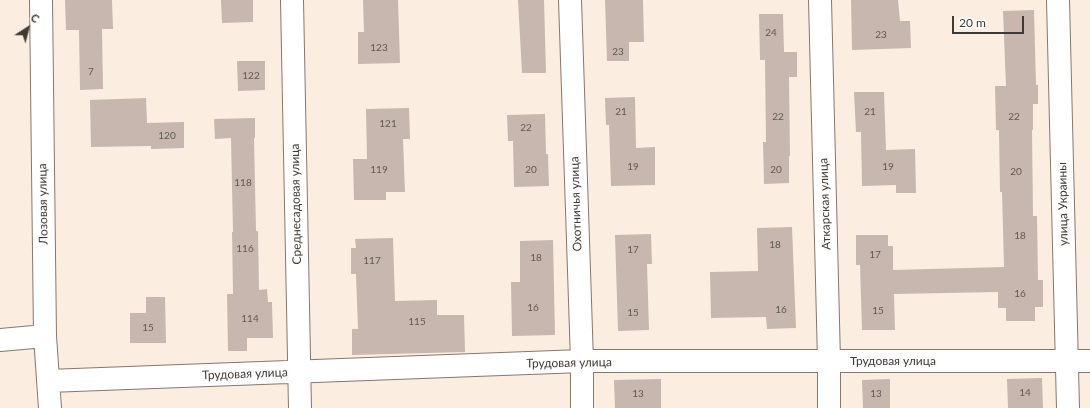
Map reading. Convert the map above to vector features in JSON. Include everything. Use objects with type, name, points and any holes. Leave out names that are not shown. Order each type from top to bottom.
[{"type":"street","name":"Лозовая улица","points":[[41,0],[45,336],[50,408]]},
{"type":"street","name":"Среднесадовая улица","points":[[292,0],[300,408]]},
{"type":"street","name":"Охотничья улица","points":[[570,0],[582,361],[582,408]]},
{"type":"street","name":"Аткарская улица","points":[[820,0],[829,408]]},
{"type":"street","name":"улица Украины","points":[[1058,0],[1068,408]]},
{"type":"street","points":[[0,340],[45,336]]},
{"type":"street","name":"Трудовая улица","points":[[48,381],[299,373],[582,361],[1090,361]]},
{"type":"building","points":[[65,0],[112,0],[113,29],[102,29],[103,89],[80,90],[79,30],[66,30]]},
{"type":"building","points":[[221,0],[253,0],[253,22],[222,23]]},
{"type":"building","points":[[363,0],[398,0],[400,63],[358,64],[358,32],[364,32]]},
{"type":"building","points":[[518,0],[544,0],[546,73],[522,73]]},
{"type":"building","points":[[605,0],[643,0],[644,42],[629,42],[629,61],[607,61]]},
{"type":"building","points":[[851,0],[898,0],[900,21],[910,21],[911,48],[852,50]]},
{"type":"building","points":[[1034,10],[1038,104],[1033,104],[1033,216],[1037,216],[1038,280],[1043,280],[1043,307],[1035,307],[1035,321],[1006,321],[1006,308],[998,308],[998,292],[894,294],[895,330],[862,330],[860,265],[856,265],[856,235],[888,235],[888,246],[893,246],[893,270],[1004,267],[1002,192],[1000,192],[999,130],[996,130],[995,86],[1006,86],[1003,11]]},
{"type":"building","points":[[759,14],[783,14],[784,52],[797,52],[797,77],[789,77],[789,183],[764,184],[763,142],[766,142],[765,60],[760,60]]},
{"type":"building","points":[[237,61],[265,61],[265,90],[238,91]]},
{"type":"building","points":[[854,92],[884,92],[886,150],[915,149],[916,193],[896,193],[896,185],[862,186],[861,132],[856,132]]},
{"type":"building","points":[[635,97],[636,148],[655,147],[655,185],[611,186],[609,125],[606,125],[605,98]]},
{"type":"building","points":[[146,98],[147,123],[184,122],[184,148],[151,149],[151,146],[91,147],[90,100]]},
{"type":"building","points":[[409,108],[410,139],[403,139],[405,192],[386,192],[386,200],[354,200],[353,159],[367,159],[366,109]]},
{"type":"building","points":[[545,114],[546,154],[548,154],[549,186],[514,187],[513,141],[508,141],[507,115]]},
{"type":"building","points":[[255,118],[256,231],[258,231],[259,290],[267,289],[268,302],[272,302],[273,338],[247,338],[247,351],[228,351],[227,294],[233,294],[231,138],[215,139],[214,119]]},
{"type":"building","points":[[792,227],[796,328],[767,329],[766,317],[711,318],[710,272],[758,271],[757,228]]},
{"type":"building","points":[[651,234],[652,264],[647,264],[649,330],[618,331],[615,235]]},
{"type":"building","points":[[393,238],[395,301],[437,300],[437,315],[464,315],[465,352],[352,355],[352,329],[358,329],[356,274],[351,274],[351,248],[356,248],[355,239]]},
{"type":"building","points":[[553,240],[555,335],[512,336],[511,282],[520,282],[520,241]]},
{"type":"building","points":[[146,297],[165,297],[166,343],[130,343],[130,313],[146,313]]},
{"type":"building","points":[[1042,378],[1043,408],[1008,408],[1007,379]]},
{"type":"building","points":[[661,379],[661,408],[615,408],[614,380]]},
{"type":"building","points":[[890,379],[890,408],[863,408],[862,380]]}]
